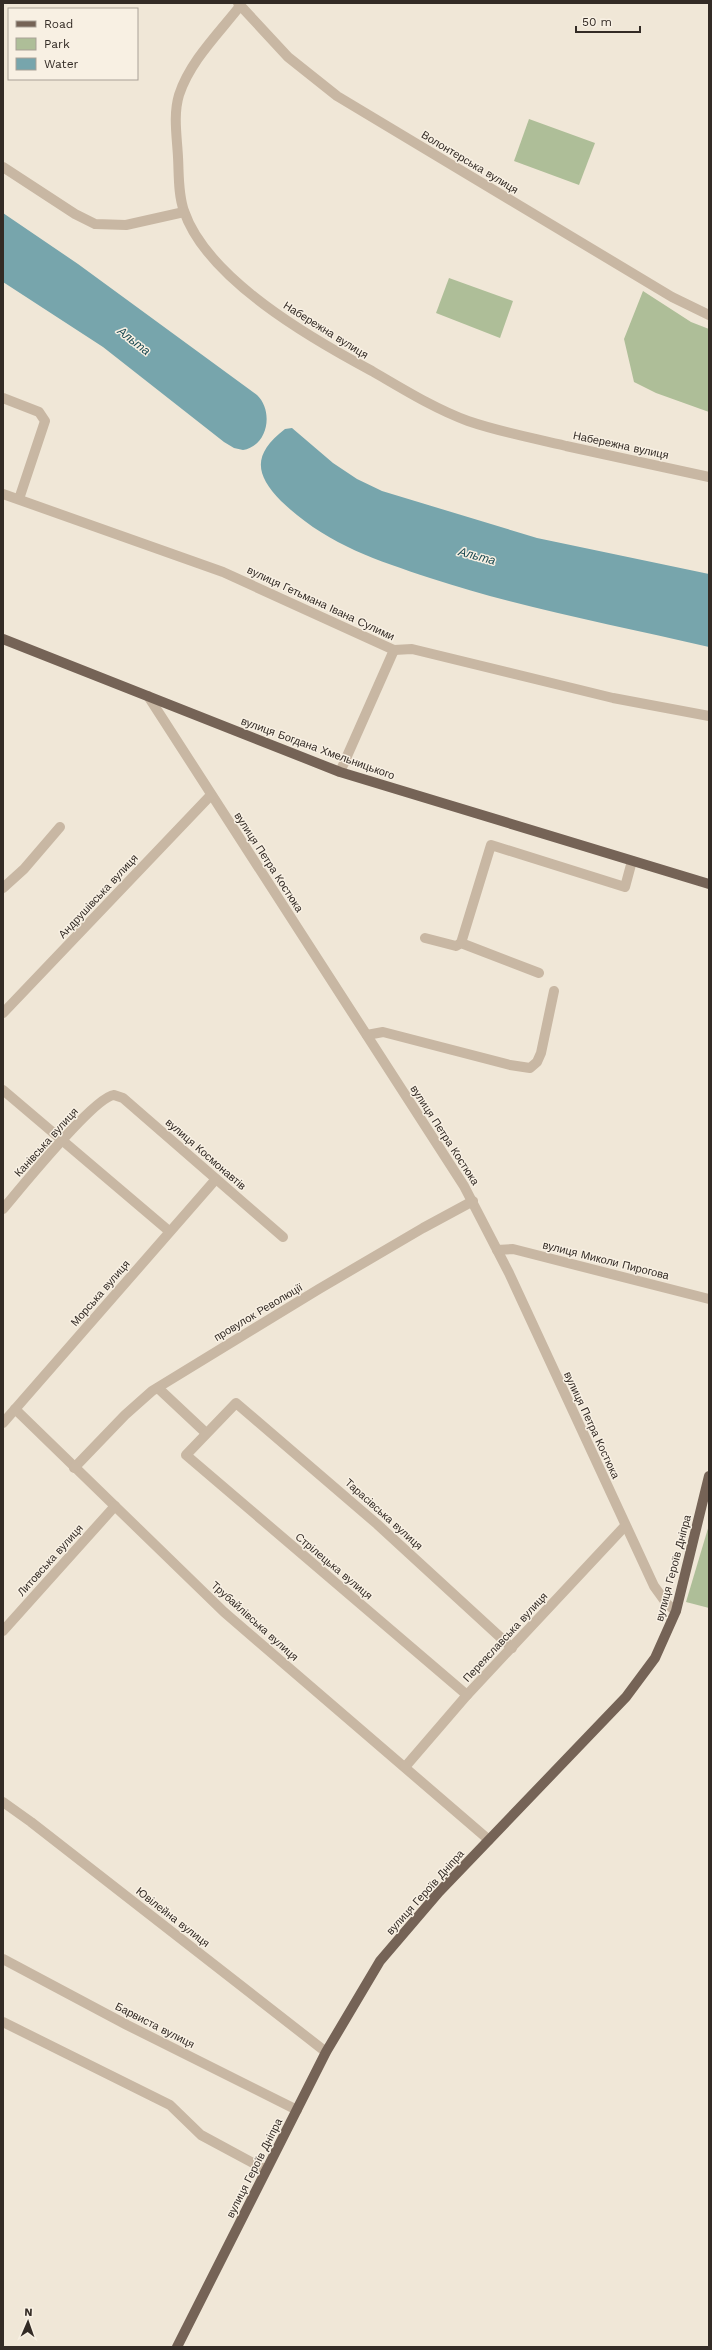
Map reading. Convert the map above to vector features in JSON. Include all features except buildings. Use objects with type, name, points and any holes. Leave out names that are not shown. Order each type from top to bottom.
[{"type":"main road","name":"вулиця Богдана Хмельницького","points":[[3,639],[340,772],[709,884]]},
{"type":"main road","name":"вулиця Героїв Дніпра","points":[[177,2347],[326,2052],[380,1961],[439,1892],[626,1697],[655,1658],[676,1611],[707,1495],[709,1476]]},
{"type":"street","name":"Набережна вулиця","points":[[239,4],[192,68],[178,99],[176,113],[180,189],[184,212],[196,234],[219,264],[258,301],[360,365],[454,416],[480,425],[533,438],[709,477]]},
{"type":"street","name":"Волонтерська вулиця","points":[[239,4],[288,57],[337,96],[668,295],[709,315]]},
{"type":"street","points":[[3,167],[75,214],[95,224],[126,225],[184,212]]},
{"type":"street","points":[[3,398],[39,412],[45,421],[19,499]]},
{"type":"street","name":"вулиця Гетьмана Івана Сулими","points":[[3,494],[223,572],[394,650],[412,649],[613,698],[709,716]]},
{"type":"street","points":[[340,772],[394,650]]},
{"type":"street","name":"вулиця Петра Костюка","points":[[148,696],[473,1202],[497,1250],[654,1586],[667,1604],[676,1611]]},
{"type":"street","name":"Андрушівська вулиця","points":[[3,1013],[211,795]]},
{"type":"street","points":[[3,888],[24,869],[60,827]]},
{"type":"street","points":[[425,938],[453,946],[458,946],[461,943],[491,845],[625,887],[632,860]]},
{"type":"street","points":[[461,943],[539,973]]},
{"type":"street","points":[[367,1035],[383,1032],[510,1065],[530,1068],[537,1062],[541,1053],[554,991]]},
{"type":"street","points":[[3,1090],[62,1142],[170,1231]]},
{"type":"street","name":"Канівська вулиця","points":[[3,1209],[62,1142],[103,1100],[110,1095]]},
{"type":"street","name":"вулиця Космонавтів","points":[[110,1095],[123,1098],[283,1237]]},
{"type":"street","name":"Морська вулиця","points":[[3,1423],[216,1179]]},
{"type":"street","name":"провулок Революції","points":[[74,1468],[125,1415],[158,1388],[325,1285],[423,1228],[473,1202]]},
{"type":"street","name":"вулиця Миколи Пирогова","points":[[497,1250],[513,1249],[709,1299]]},
{"type":"street","points":[[158,1388],[206,1433]]},
{"type":"street","name":"Тарасівська вулиця","points":[[206,1433],[236,1403],[377,1524],[512,1648]]},
{"type":"street","name":"Трубайлівська вулиця","points":[[15,1409],[74,1468],[224,1612],[489,1840]]},
{"type":"street","name":"Стрілецька вулиця","points":[[206,1433],[186,1455],[467,1695]]},
{"type":"street","name":"Литовська вулиця","points":[[3,1631],[114,1506]]},
{"type":"street","name":"Переяславська вулиця","points":[[405,1767],[467,1695],[625,1526]]},
{"type":"street","name":"Ювілейна вулиця","points":[[3,1802],[31,1822],[326,2052]]},
{"type":"street","name":"Барвиста вулиця","points":[[3,1958],[127,2025],[297,2110]]},
{"type":"street","points":[[3,2022],[170,2105],[201,2135],[266,2170]]},
{"type":"green space","points":[[529,119],[595,143],[579,185],[514,161]]},
{"type":"green space","points":[[449,278],[513,301],[500,338],[436,313]]},
{"type":"green space","points":[[643,291],[691,322],[709,329],[709,412],[656,393],[634,382],[624,339]]},
{"type":"green space","points":[[709,1525],[709,1608],[686,1602]]},
{"type":"water","name":"Альта","points":[[3,213],[78,264],[257,395],[266,410],[267,418],[263,435],[258,442],[243,450],[234,448],[224,442],[103,347],[3,282]]},
{"type":"water","name":"Альта","points":[[292,428],[333,463],[357,479],[382,491],[537,538],[709,574],[709,647],[568,616],[464,589],[370,557],[333,539],[298,516],[281,501],[272,491],[262,473],[261,464],[267,447],[285,429]]}]
